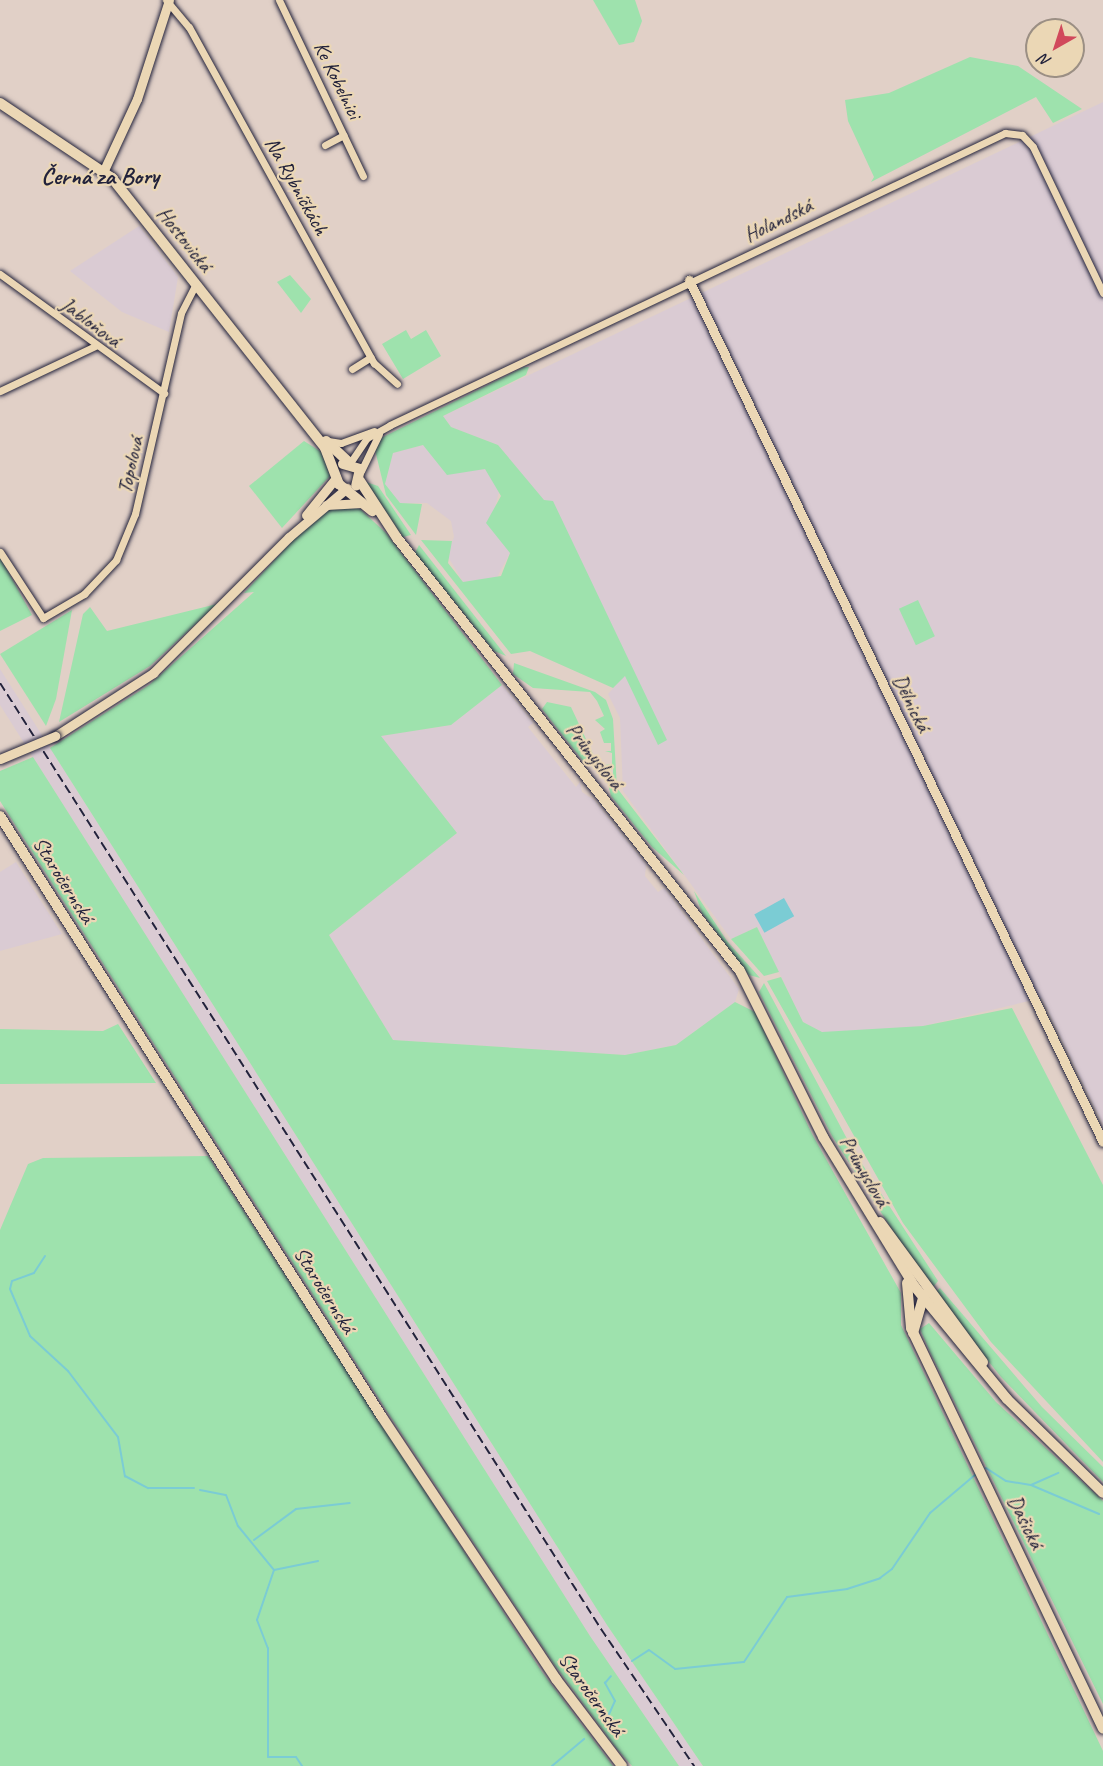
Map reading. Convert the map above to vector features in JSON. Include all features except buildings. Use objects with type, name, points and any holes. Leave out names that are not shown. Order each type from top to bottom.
[{"type":"main road","name":"Hostovická","points":[[0,103],[104,170],[289,401],[333,459],[336,476],[347,488]]},
{"type":"main road","name":"Hostovická","points":[[289,401],[361,477]]},
{"type":"main road","points":[[336,476],[350,463]]},
{"type":"main road","points":[[347,488],[361,477]]},
{"type":"main road","name":"Průmyslová","points":[[361,477],[397,538]]},
{"type":"main road","name":"Průmyslová","points":[[347,488],[397,538],[693,909],[758,1002],[823,1137],[895,1258],[1089,1480]]},
{"type":"main road","name":"Staročernská","points":[[0,814],[395,1437],[556,1679],[622,1766]]},
{"type":"main road","name":"Průmyslová","points":[[786,1062],[837,1154],[921,1281],[936,1315],[1007,1399],[1103,1493]]},
{"type":"main road","name":"Dašická","points":[[895,1258],[911,1294],[907,1317],[913,1334],[1103,1728]]},
{"type":"main road","points":[[910,1305],[927,1296]]},
{"type":"main road","points":[[913,1334],[927,1296]]},
{"type":"main road","points":[[919,1315],[936,1315]]},
{"type":"street","name":"Ke Kobelnici","points":[[279,0],[363,176]]},
{"type":"street","points":[[104,170],[137,99],[168,1]]},
{"type":"street","name":"Na Rybníčkách","points":[[168,1],[189,27],[371,357],[397,384]]},
{"type":"street","name":"Holandská","points":[[350,463],[367,438],[390,425],[959,152],[1011,133],[1033,147],[1103,293]]},
{"type":"street","points":[[325,145],[344,135]]},
{"type":"street","name":"Jabloňová","points":[[0,274],[95,346],[164,393]]},
{"type":"street","name":"Dělnická","points":[[689,280],[1103,1142]]},
{"type":"street","name":"Topolová","points":[[0,552],[42,617],[84,594],[121,550],[135,514],[183,306],[196,284]]},
{"type":"street","points":[[0,391],[95,346]]},
{"type":"street","points":[[352,369],[371,357]]},
{"type":"street","name":"Holandská","points":[[324,439],[341,443],[390,425]]},
{"type":"street","name":"Holandská","points":[[361,477],[367,448],[390,425]]},
{"type":"street","points":[[289,537],[336,476]]},
{"type":"street","points":[[0,759],[55,736],[153,673],[316,511],[347,488]]},
{"type":"street","points":[[316,511],[339,501],[365,504]]},
{"type":"shaded area","points":[[1103,102],[1103,1124],[1042,998],[923,1026],[849,1033],[822,1032],[803,1022],[757,927],[731,939],[623,791],[620,718],[608,694],[632,667],[544,501],[498,445],[451,427],[443,416]]},
{"type":"shaded area","points":[[139,226],[178,277],[169,332],[122,312],[70,271]]},
{"type":"shaded area","points":[[423,445],[453,470],[485,469],[500,488],[492,518],[510,553],[495,581],[463,582],[447,555],[454,537],[451,521],[427,503],[400,503],[385,484],[393,453]]},
{"type":"shaded area","points":[[0,669],[607,1625],[703,1766],[679,1766],[590,1636],[0,705]]},
{"type":"shaded area","points":[[502,685],[533,723],[528,727],[576,787],[580,782],[582,792],[594,800],[646,865],[645,876],[658,892],[664,888],[739,989],[735,1002],[676,1045],[625,1055],[393,1040],[329,935],[457,833],[380,736],[451,725]]},
{"type":"shaded area","points":[[16,862],[62,934],[0,951],[0,872]]},
{"type":"green space","points":[[593,0],[635,0],[642,21],[634,42],[619,45]]},
{"type":"green space","points":[[970,57],[1018,66],[1025,71],[1025,78],[1036,78],[1082,109],[1053,123],[1036,97],[871,182],[874,177],[848,121],[845,100],[889,93]]},
{"type":"green space","points":[[290,275],[311,299],[301,313],[277,282]]},
{"type":"green space","points":[[406,330],[411,339],[426,330],[441,356],[403,379],[382,344]]},
{"type":"green space","points":[[524,367],[529,367],[526,375],[443,416],[451,427],[498,445],[544,500],[553,501],[667,740],[658,745],[625,676],[613,688],[530,651],[511,654],[421,540],[452,541],[448,563],[463,582],[501,576],[510,553],[486,523],[501,496],[485,469],[447,475],[423,445],[393,453],[385,484],[400,503],[422,504],[416,535],[386,495],[374,446],[383,437]]},
{"type":"green space","points":[[304,441],[323,453],[330,476],[282,528],[249,486]]},
{"type":"green space","points":[[366,482],[378,486],[411,535],[403,537]]},
{"type":"green space","points":[[345,506],[360,509],[386,533],[502,685],[451,725],[381,736],[457,833],[329,935],[393,1040],[625,1055],[676,1045],[735,1002],[755,1012],[812,1134],[901,1293],[901,1325],[1103,1751],[1103,1766],[703,1766],[607,1625],[50,748],[149,685],[254,592],[244,593],[309,523],[332,507]]},
{"type":"green space","points":[[419,545],[506,656],[494,651],[415,553]]},
{"type":"green space","points":[[0,557],[32,615],[0,631]]},
{"type":"green space","points":[[918,600],[935,636],[916,645],[899,609]]},
{"type":"green space","points":[[217,604],[150,666],[59,722],[83,614],[90,607],[107,631]]},
{"type":"green space","points":[[72,610],[56,699],[46,726],[0,654]]},
{"type":"green space","points":[[514,663],[595,692],[606,700],[613,719],[617,788],[684,875],[652,847],[611,796],[606,776],[613,776],[613,768],[605,765],[612,764],[612,753],[605,751],[611,751],[611,743],[604,743],[600,732],[605,729],[595,720],[604,716],[590,692],[533,688],[513,674]]},
{"type":"green space","points":[[547,702],[571,707],[593,754],[590,760],[583,761],[542,709]]},
{"type":"green space","points":[[33,757],[590,1636],[679,1766],[632,1766],[617,1749],[554,1664],[388,1413],[0,801],[0,771]]},
{"type":"green space","points":[[694,891],[727,941],[760,978],[749,975],[702,913]]},
{"type":"green space","points":[[757,927],[779,972],[764,976],[731,939]]},
{"type":"green space","points":[[781,977],[803,1022],[822,1032],[923,1026],[1012,1008],[1103,1185],[1103,1462],[991,1342],[903,1223],[767,981]]},
{"type":"green space","points":[[764,983],[853,1150],[938,1281],[931,1290],[832,1136],[759,992]]},
{"type":"green space","points":[[118,1024],[156,1083],[0,1084],[0,1029],[103,1031]]},
{"type":"green space","points":[[208,1156],[542,1672],[613,1766],[0,1766],[0,1230],[28,1164],[43,1158]]},
{"type":"green space","points":[[940,1288],[1042,1407],[1103,1467],[1103,1482],[1001,1377],[934,1293]]},
{"type":"green space","points":[[929,1323],[996,1402],[1103,1501],[1103,1704],[930,1352],[920,1329]]},
{"type":"water","points":[[784,898],[794,916],[764,933],[754,914]]},
{"type":"waterway","points":[[45,1256],[34,1273],[12,1281],[10,1289],[30,1336],[68,1371],[118,1437],[125,1476],[148,1488],[194,1488]]},
{"type":"waterway","points":[[986,1468],[1006,1481],[1031,1485],[1099,1514]]},
{"type":"waterway","points":[[1031,1485],[1058,1473]]},
{"type":"waterway","points":[[632,1661],[649,1650],[675,1669],[744,1662],[787,1597],[847,1589],[880,1578],[892,1569],[930,1513],[976,1474]]},
{"type":"waterway","points":[[200,1490],[226,1495],[238,1526],[274,1570],[257,1620],[268,1648],[268,1757],[296,1757],[302,1766]]},
{"type":"waterway","points":[[254,1540],[296,1509],[350,1503]]},
{"type":"waterway","points":[[274,1570],[318,1561]]},
{"type":"waterway","points":[[606,1721],[615,1701],[605,1683],[611,1676]]},
{"type":"waterway","points":[[552,1766],[584,1739]]},
{"type":"railway","points":[[0,683],[601,1629],[694,1766]]},
{"type":"district","name":"Černá za Bory","points":[[100,177]]}]
